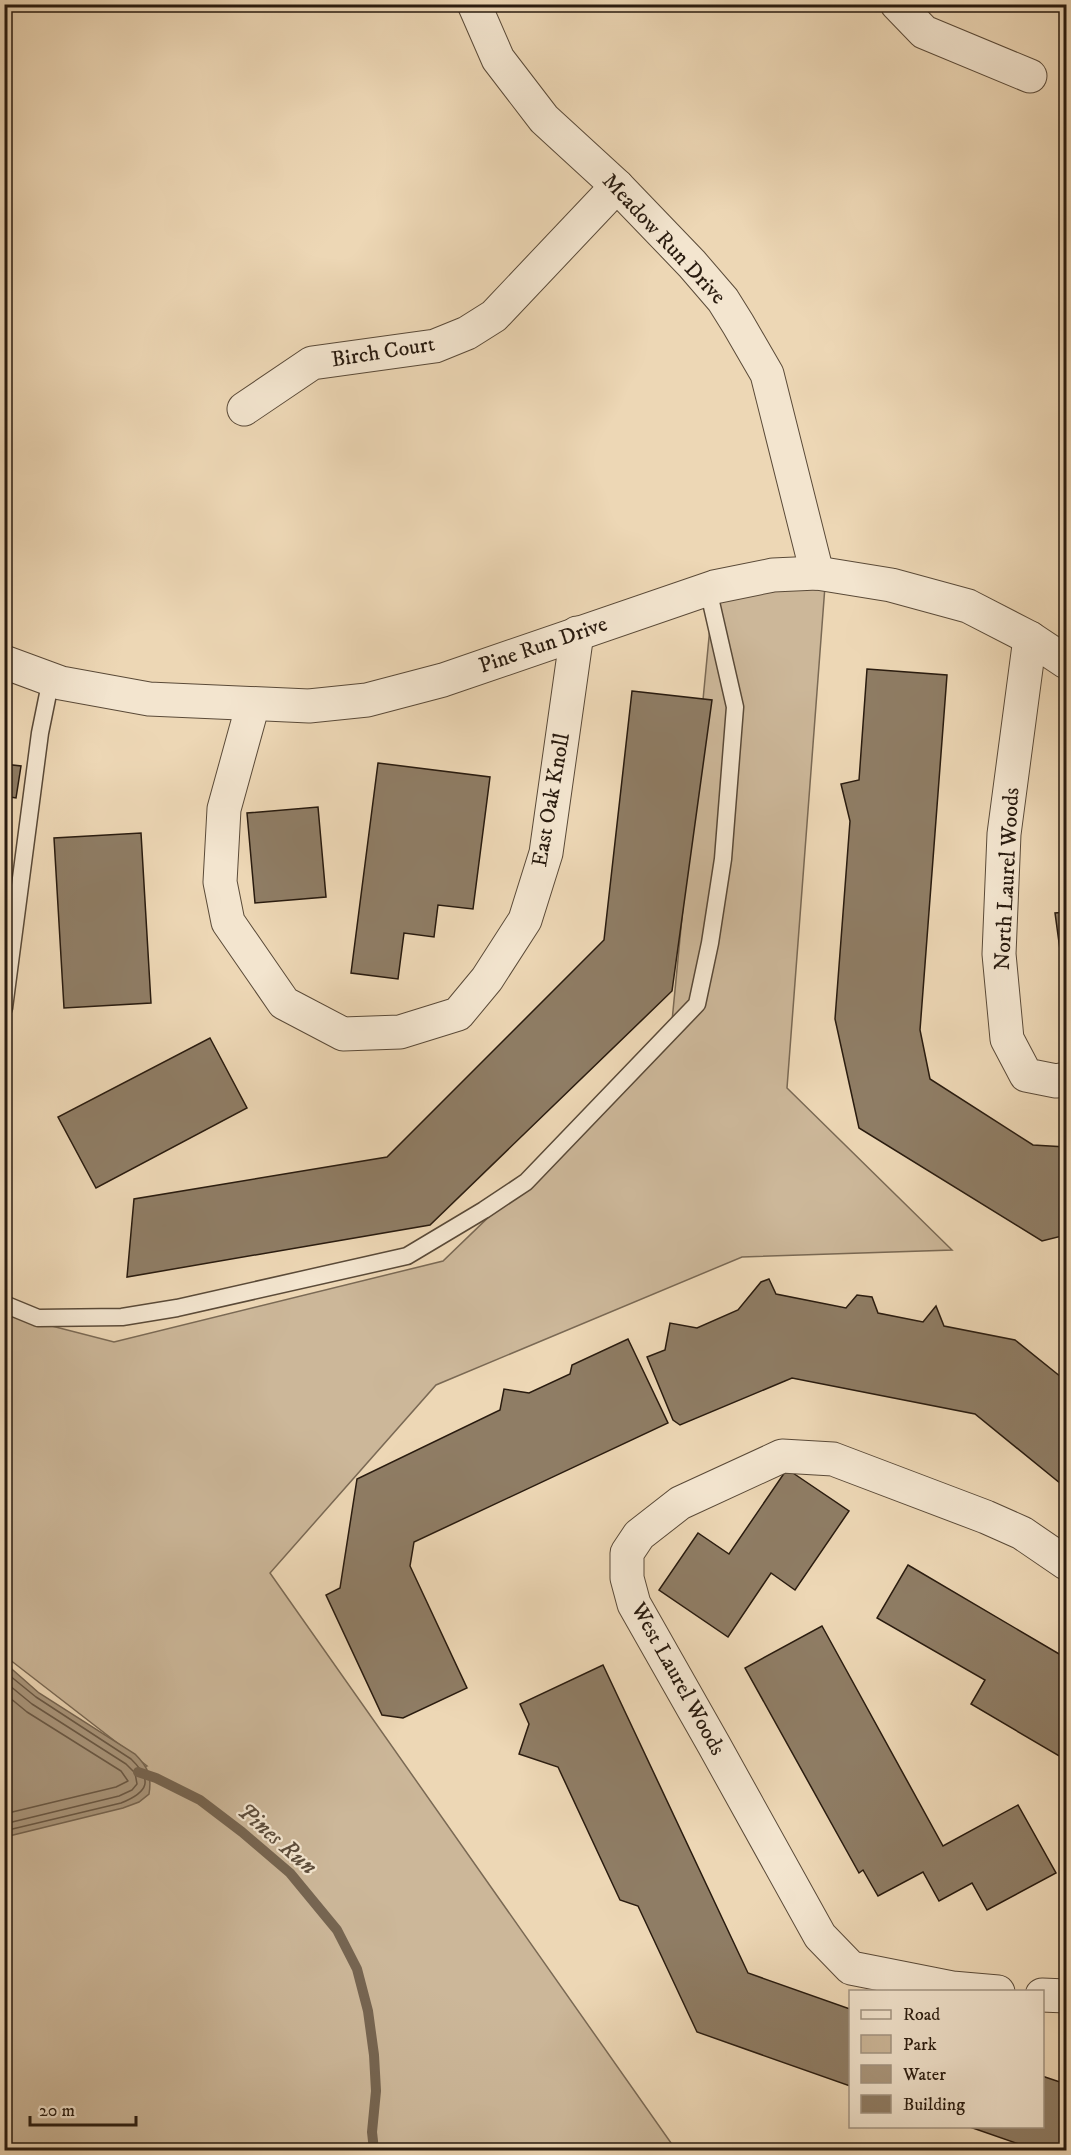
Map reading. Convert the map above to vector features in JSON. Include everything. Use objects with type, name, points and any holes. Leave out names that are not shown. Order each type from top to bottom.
[{"type":"street","name":"Meadow Run Drive","points":[[474,4],[498,59],[544,119],[617,186],[692,264],[723,300],[767,374],[817,573]]},
{"type":"street","points":[[897,4],[924,32],[1030,76]]},
{"type":"street","name":"Birch Court","points":[[244,409],[312,363],[435,346],[467,333],[494,316],[617,186]]},
{"type":"street","name":"Pine Run Drive","points":[[4,662],[61,683],[149,699],[309,706],[366,700],[443,680],[708,589],[773,574],[817,573],[891,585],[968,606],[1030,639],[1066,662]]},
{"type":"street","name":"East Oak Knoll","points":[[253,704],[224,809],[220,882],[228,922],[284,1003],[343,1034],[400,1032],[458,1014],[488,979],[525,920],[546,853],[577,633]]},
{"type":"street","name":"North Laurel Woods","points":[[1030,639],[1004,834],[999,954],[1007,1039],[1026,1075],[1056,1081],[1066,1078]]},
{"type":"street","name":"West Laurel Woods","points":[[975,1990],[952,1988],[851,1968],[820,1936],[634,1604],[627,1578],[627,1552],[639,1534],[680,1503],[782,1456],[833,1458],[1022,1533],[1066,1563]]},
{"type":"street","points":[[1044,1995],[1066,1996]]},
{"type":"lane","points":[[4,1304],[38,1318],[122,1317],[177,1308],[407,1256],[526,1182],[698,1004],[723,859],[735,707],[708,589]]},
{"type":"lane","points":[[4,1008],[40,733],[51,679]]},
{"type":"green space","points":[[825,586],[787,1088],[952,1250],[742,1257],[436,1385],[270,1573],[676,2150],[5,2150],[5,1810],[147,1766],[5,1656],[5,1314],[114,1342],[443,1261],[670,1042],[713,596]]},
{"type":"water","points":[[5,1663],[39,1693],[135,1754],[148,1772],[149,1794],[139,1802],[123,1808],[5,1837]]},
{"type":"building","points":[[867,669],[947,675],[920,1030],[930,1079],[1033,1145],[1066,1147],[1066,1235],[1042,1241],[859,1128],[835,1019],[850,821],[841,784],[859,780]]},
{"type":"building","points":[[632,691],[712,700],[672,991],[430,1225],[127,1277],[134,1199],[387,1157],[604,940]]},
{"type":"building","points":[[378,763],[490,777],[473,909],[438,905],[434,937],[404,933],[398,979],[351,973]]},
{"type":"building","points":[[4,764],[21,766],[16,798],[4,796]]},
{"type":"building","points":[[318,807],[326,897],[255,903],[247,813]]},
{"type":"building","points":[[141,833],[151,1003],[64,1008],[54,838]]},
{"type":"building","points":[[1066,912],[1066,994],[1055,913]]},
{"type":"building","points":[[210,1038],[247,1108],[96,1188],[58,1117]]},
{"type":"building","points":[[769,1279],[776,1294],[846,1308],[857,1295],[872,1297],[878,1313],[923,1322],[936,1306],[944,1326],[1015,1340],[1066,1381],[1066,1488],[975,1414],[792,1378],[680,1425],[673,1420],[647,1357],[665,1350],[670,1323],[697,1328],[738,1310],[761,1282]]},
{"type":"building","points":[[628,1339],[668,1423],[414,1542],[410,1566],[467,1688],[403,1718],[382,1715],[326,1595],[340,1588],[357,1479],[500,1410],[504,1389],[529,1393],[570,1374],[572,1365]]},
{"type":"building","points":[[787,1469],[849,1511],[795,1590],[771,1573],[728,1637],[659,1590],[698,1533],[729,1554]]},
{"type":"building","points":[[908,1565],[1066,1658],[1066,1760],[971,1704],[985,1680],[877,1618]]},
{"type":"building","points":[[822,1626],[943,1846],[1018,1805],[1056,1873],[987,1910],[972,1883],[939,1901],[923,1872],[878,1896],[863,1870],[859,1873],[745,1668]]},
{"type":"building","points":[[603,1665],[748,1973],[849,2009],[849,2086],[697,2032],[638,1906],[620,1900],[558,1767],[519,1754],[529,1724],[520,1704]]},
{"type":"building","points":[[1044,2077],[1066,2084],[1066,2150],[1036,2150],[973,2128],[1044,2128]]},
{"type":"waterway","name":"Pines Run","points":[[138,1772],[156,1778],[200,1800],[242,1832],[290,1873],[337,1930],[357,1969],[368,2011],[376,2091],[372,2132],[374,2150]]}]
